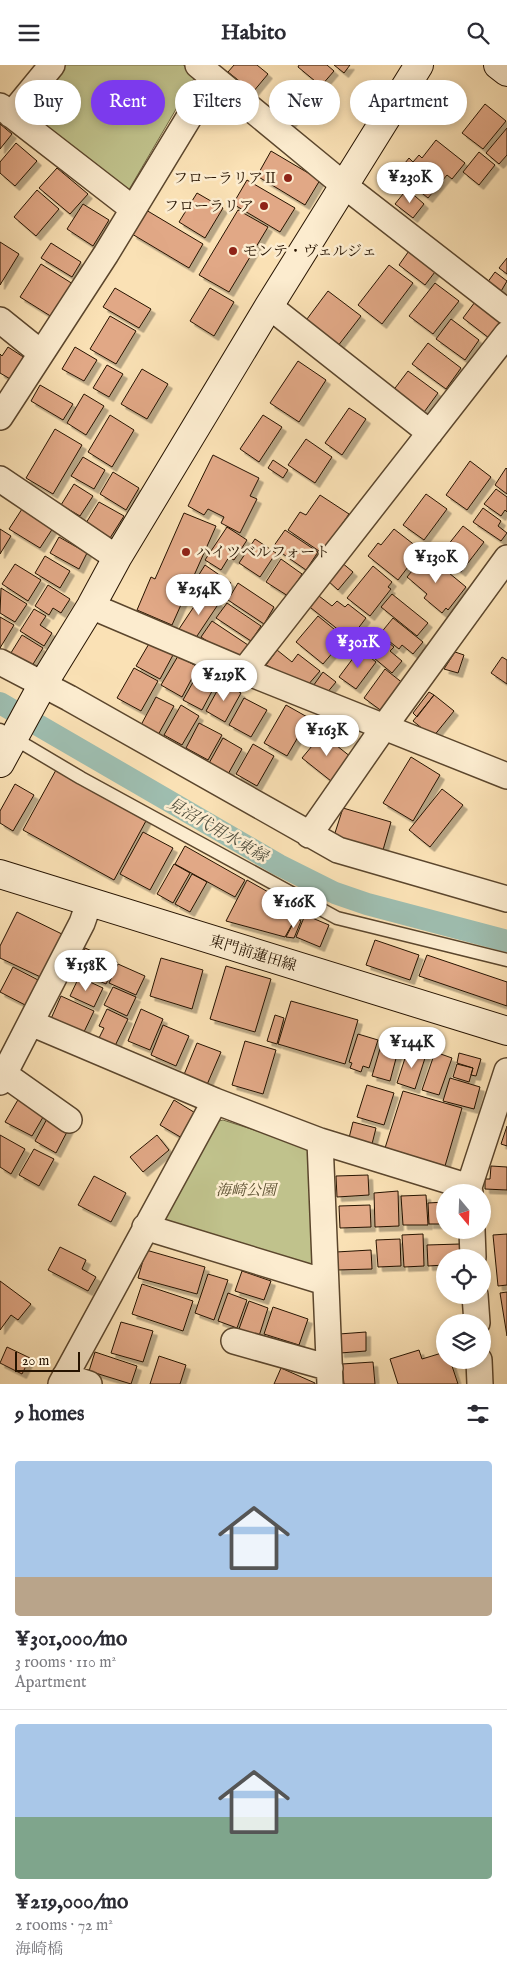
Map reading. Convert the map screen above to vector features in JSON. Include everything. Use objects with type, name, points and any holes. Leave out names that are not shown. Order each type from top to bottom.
[{"type":"street","points":[[52,65],[6,111],[133,209]]},
{"type":"street","points":[[0,763],[22,715],[91,606],[117,558],[269,306],[419,65]]},
{"type":"street","points":[[498,65],[507,72]]},
{"type":"street","points":[[0,417],[133,209],[205,71],[345,186],[507,312]]},
{"type":"street","points":[[269,306],[430,433]]},
{"type":"street","points":[[0,320],[41,353]]},
{"type":"street","points":[[244,671],[507,334]]},
{"type":"street","points":[[4,490],[117,558]]},
{"type":"street","points":[[309,835],[384,727],[507,558]]},
{"type":"street","points":[[91,606],[244,671],[507,776]]},
{"type":"street","points":[[0,662],[22,715],[309,835],[338,850],[507,899]]},
{"type":"street","name":"東門前蓮田線","points":[[0,874],[507,1031]]},
{"type":"street","points":[[69,1120],[2,1078],[82,923],[89,903]]},
{"type":"street","points":[[30,1023],[215,1101],[320,1141],[452,1184]]},
{"type":"street","points":[[472,1184],[507,1071]]},
{"type":"street","points":[[89,1384],[63,1380],[215,1101]]},
{"type":"street","points":[[234,1341],[330,1376],[320,1141]]},
{"type":"street","points":[[145,1227],[325,1282]]},
{"type":"street","points":[[479,1369],[480,1384]]},
{"type":"lane","points":[[22,715],[81,777],[338,918],[507,960]]},
{"type":"green space","points":[[61,65],[183,65],[196,75],[193,80],[175,80],[175,111],[127,193],[38,125],[81,125],[81,80],[49,80]]},
{"type":"green space","name":"海崎公園","points":[[223,1120],[304,1146],[309,1153],[316,1267],[160,1219],[211,1123]]},
{"type":"building","points":[[234,65],[257,65],[268,74],[259,85],[259,80],[238,80],[228,72]]},
{"type":"building","points":[[299,65],[327,65],[334,71],[326,80],[314,80],[298,67]]},
{"type":"building","points":[[334,65],[350,65],[344,73]]},
{"type":"building","points":[[485,104],[506,121],[483,149],[462,133]]},
{"type":"building","points":[[0,124],[12,134],[0,149]]},
{"type":"building","points":[[507,128],[507,155],[499,164],[486,153]]},
{"type":"building","points":[[436,140],[465,163],[452,179],[447,175],[428,198],[397,173],[409,158],[413,162],[419,155],[422,158]]},
{"type":"building","points":[[16,143],[37,161],[15,186],[0,173],[0,162]]},
{"type":"building","name":"フローラリアⅡ","points":[[271,151],[320,180],[305,205],[257,176]]},
{"type":"building","points":[[479,152],[495,165],[479,185],[463,172]]},
{"type":"building","points":[[57,168],[88,194],[70,214],[39,188]]},
{"type":"building","name":"フローラリア","points":[[247,180],[295,208],[280,232],[233,204]]},
{"type":"building","points":[[407,189],[424,204],[413,218],[395,204]]},
{"type":"building","points":[[37,190],[59,209],[36,236],[14,217]]},
{"type":"building","points":[[197,193],[223,208],[205,238],[179,222]]},
{"type":"building","points":[[83,204],[109,220],[93,246],[67,229]]},
{"type":"building","points":[[146,210],[203,244],[189,268],[132,234]]},
{"type":"building","name":"モンテ・ヴェルジェ","points":[[238,210],[268,227],[229,292],[199,275]]},
{"type":"building","points":[[0,242],[19,254],[0,285]]},
{"type":"building","points":[[51,243],[81,262],[72,277],[41,258]]},
{"type":"building","points":[[411,248],[438,268],[425,285],[399,265]]},
{"type":"building","points":[[507,258],[507,274],[499,268]]},
{"type":"building","points":[[41,264],[73,284],[52,317],[20,297]]},
{"type":"building","points":[[389,265],[413,283],[382,324],[358,305]]},
{"type":"building","points":[[495,272],[507,281],[500,293],[487,283]]},
{"type":"building","points":[[435,283],[459,301],[433,334],[409,316]]},
{"type":"building","points":[[115,288],[151,309],[139,328],[103,307]]},
{"type":"building","points":[[210,288],[234,302],[214,336],[190,321]]},
{"type":"building","points":[[328,291],[361,316],[334,351],[301,327]]},
{"type":"building","points":[[475,302],[501,322],[489,338],[463,318]]},
{"type":"building","points":[[110,316],[136,331],[116,364],[90,349]]},
{"type":"building","points":[[451,319],[479,340],[465,360],[436,339]]},
{"type":"building","points":[[428,343],[461,368],[446,389],[412,364]]},
{"type":"building","points":[[8,347],[25,358],[12,380],[0,373],[0,354],[2,356]]},
{"type":"building","points":[[75,347],[97,360],[84,381],[62,369]]},
{"type":"building","points":[[298,361],[326,380],[299,422],[270,403]]},
{"type":"building","points":[[107,365],[123,374],[109,397],[93,388]]},
{"type":"building","points":[[142,369],[168,384],[147,419],[121,404]]},
{"type":"building","points":[[408,371],[438,393],[419,419],[389,396]]},
{"type":"building","points":[[40,385],[73,404],[63,420],[31,401]]},
{"type":"building","points":[[84,394],[104,406],[86,435],[67,423]]},
{"type":"building","points":[[349,408],[366,419],[342,455],[325,443]]},
{"type":"building","points":[[110,415],[134,430],[112,467],[88,452]]},
{"type":"building","points":[[263,415],[282,427],[259,462],[240,449]]},
{"type":"building","points":[[55,429],[82,445],[53,494],[26,478]]},
{"type":"building","points":[[306,439],[332,457],[315,483],[288,465]]},
{"type":"building","points":[[213,455],[259,478],[250,496],[257,499],[240,533],[221,523],[224,517],[208,509],[204,515],[188,506]]},
{"type":"building","points":[[83,457],[105,470],[94,489],[71,476]]},
{"type":"building","points":[[273,460],[288,470],[283,478],[268,468]]},
{"type":"building","points":[[470,461],[491,477],[467,510],[446,495]]},
{"type":"building","points":[[507,469],[507,494],[495,485]]},
{"type":"building","points":[[113,472],[139,488],[126,510],[100,494]]},
{"type":"building","points":[[74,484],[93,496],[80,516],[61,505]]},
{"type":"building","points":[[496,489],[507,497],[507,512],[505,510],[501,516],[484,504]]},
{"type":"building","points":[[426,494],[447,509],[424,540],[403,525]]},
{"type":"building","points":[[320,495],[349,514],[322,553],[288,530],[300,512],[306,515]]},
{"type":"building","points":[[99,502],[124,516],[110,538],[86,523]]},
{"type":"building","points":[[483,508],[501,521],[498,526],[507,533],[501,541],[473,522]]},
{"type":"building","points":[[22,509],[53,528],[40,548],[9,529]]},
{"type":"building","name":"ハイツベルフォート","points":[[184,513],[216,526],[172,625],[137,610],[151,577],[155,579]]},
{"type":"building","points":[[463,526],[484,542],[461,572],[440,555]]},
{"type":"building","points":[[227,527],[247,540],[234,560],[229,557],[221,570],[205,560]]},
{"type":"building","points":[[0,529],[11,536],[0,554]]},
{"type":"building","points":[[394,529],[421,550],[398,580],[368,556],[378,543],[381,545]]},
{"type":"building","points":[[285,530],[318,552],[306,570],[273,547]]},
{"type":"building","points":[[59,537],[87,553],[79,569],[50,553]]},
{"type":"building","points":[[255,539],[276,553],[260,577],[239,563]]},
{"type":"building","points":[[426,554],[466,587],[448,610],[446,608],[442,613],[424,598],[427,594],[407,577]]},
{"type":"building","points":[[45,556],[70,571],[60,588],[35,573]]},
{"type":"building","points":[[281,559],[302,574],[288,596],[266,582]]},
{"type":"building","points":[[341,562],[353,572],[338,590],[326,579]]},
{"type":"building","points":[[15,564],[41,580],[28,601],[2,584]]},
{"type":"building","points":[[205,565],[231,583],[221,598],[195,581]]},
{"type":"building","points":[[373,566],[392,582],[388,587],[391,589],[370,616],[347,598]]},
{"type":"building","points":[[238,583],[274,607],[264,624],[228,600]]},
{"type":"building","points":[[48,585],[70,599],[61,613],[53,608],[49,615],[35,606]]},
{"type":"building","points":[[1,588],[27,604],[15,622],[0,613]]},
{"type":"building","points":[[203,593],[219,603],[195,639],[179,629]]},
{"type":"building","points":[[315,593],[332,606],[337,601],[345,607],[348,604],[366,618],[350,639],[306,604]]},
{"type":"building","points":[[392,594],[428,623],[417,636],[381,607]]},
{"type":"building","points":[[227,603],[261,626],[251,641],[216,618]]},
{"type":"building","points":[[34,609],[46,616],[40,625],[52,633],[44,646],[20,631]]},
{"type":"building","points":[[318,616],[345,638],[323,664],[296,642]]},
{"type":"building","points":[[0,617],[14,625],[0,648]]},
{"type":"building","points":[[393,618],[423,642],[413,654],[402,645],[399,649],[380,634]]},
{"type":"building","points":[[212,621],[248,645],[237,661],[201,637]]},
{"type":"building","points":[[375,632],[394,647],[390,651],[402,661],[392,673],[362,648]]},
{"type":"building","points":[[22,635],[43,648],[30,669],[9,656]]},
{"type":"building","points":[[150,642],[173,655],[160,679],[136,666]]},
{"type":"building","points":[[360,649],[376,662],[356,689],[339,677]]},
{"type":"building","points":[[277,650],[292,662],[298,654],[320,671],[307,686],[266,665]]},
{"type":"building","points":[[455,652],[464,655],[458,673],[444,669]]},
{"type":"building","points":[[178,656],[198,667],[182,697],[161,685]]},
{"type":"building","points":[[502,657],[507,660],[507,684],[491,673]]},
{"type":"building","points":[[134,668],[158,681],[141,711],[117,698]]},
{"type":"building","points":[[201,668],[219,678],[202,710],[183,700]]},
{"type":"building","points":[[385,669],[404,684],[383,712],[364,698]]},
{"type":"building","points":[[323,672],[336,682],[326,694],[311,689]]},
{"type":"building","points":[[222,682],[241,693],[225,722],[206,711]]},
{"type":"building","points":[[429,692],[434,695],[417,717],[413,713]]},
{"type":"building","points":[[434,695],[454,711],[433,737],[413,721]]},
{"type":"building","points":[[156,697],[174,706],[158,735],[141,725]]},
{"type":"building","points":[[244,698],[267,710],[251,737],[229,725]]},
{"type":"building","points":[[181,705],[199,716],[182,745],[164,735]]},
{"type":"building","points":[[286,705],[309,718],[287,756],[264,743]]},
{"type":"building","points":[[199,723],[222,735],[208,760],[186,748]]},
{"type":"building","points":[[322,734],[351,757],[331,781],[302,758]]},
{"type":"building","points":[[223,738],[242,749],[227,776],[208,765]]},
{"type":"building","points":[[253,744],[274,756],[257,786],[236,774]]},
{"type":"building","points":[[411,757],[440,775],[413,821],[383,803]]},
{"type":"building","points":[[56,770],[147,819],[114,880],[23,830]]},
{"type":"building","points":[[15,784],[34,795],[13,831],[0,823],[0,811]]},
{"type":"building","points":[[442,789],[463,805],[430,847],[409,830]]},
{"type":"building","points":[[343,808],[391,822],[383,850],[334,836]]},
{"type":"building","points":[[143,832],[173,848],[150,890],[120,874]]},
{"type":"building","points":[[185,846],[245,880],[235,897],[175,864]]},
{"type":"building","points":[[174,864],[190,873],[173,903],[157,894]]},
{"type":"building","points":[[192,874],[207,882],[190,912],[175,904]]},
{"type":"building","points":[[247,880],[300,910],[285,937],[226,921]]},
{"type":"building","points":[[17,912],[68,937],[47,980],[0,958],[0,946]]},
{"type":"building","points":[[305,915],[329,925],[320,947],[296,937]]},
{"type":"building","points":[[296,918],[301,921],[294,938],[286,937]]},
{"type":"building","points":[[375,940],[419,955],[410,980],[366,965]]},
{"type":"building","points":[[85,948],[117,962],[106,984],[75,970]]},
{"type":"building","points":[[427,955],[507,982],[507,1006],[419,976]]},
{"type":"building","points":[[161,958],[203,970],[192,1009],[150,996]]},
{"type":"building","points":[[118,964],[145,976],[136,995],[109,983]]},
{"type":"building","points":[[226,966],[271,979],[255,1032],[210,1019]]},
{"type":"building","points":[[13,967],[42,982],[29,1007],[0,992]]},
{"type":"building","points":[[79,977],[103,988],[94,1007],[70,996]]},
{"type":"building","points":[[113,987],[136,997],[127,1016],[104,1005]]},
{"type":"building","points":[[61,996],[94,1011],[82,1036],[50,1021]]},
{"type":"building","points":[[291,1001],[358,1020],[345,1064],[278,1044]]},
{"type":"building","points":[[107,1009],[128,1019],[113,1050],[97,1042],[104,1028],[99,1026]]},
{"type":"building","points":[[141,1009],[163,1019],[150,1050],[128,1041]]},
{"type":"building","points":[[275,1015],[284,1018],[277,1044],[267,1041]]},
{"type":"building","points":[[163,1025],[189,1036],[176,1066],[151,1055]]},
{"type":"building","points":[[358,1034],[378,1040],[369,1068],[363,1066],[361,1072],[350,1068],[352,1063],[349,1062]]},
{"type":"building","points":[[245,1041],[276,1050],[263,1094],[232,1085]]},
{"type":"building","points":[[382,1042],[391,1045],[390,1048],[398,1051],[390,1081],[372,1076]]},
{"type":"building","points":[[197,1043],[221,1052],[206,1087],[183,1077]]},
{"type":"building","points":[[408,1049],[426,1055],[415,1089],[397,1083]]},
{"type":"building","points":[[435,1052],[452,1058],[439,1095],[422,1090]]},
{"type":"building","points":[[459,1053],[481,1059],[476,1076],[471,1075],[473,1068],[457,1063]]},
{"type":"building","points":[[457,1064],[473,1068],[469,1082],[453,1077]]},
{"type":"building","points":[[450,1078],[480,1087],[474,1109],[443,1101]]},
{"type":"building","points":[[367,1085],[394,1093],[384,1125],[357,1117]]},
{"type":"building","points":[[403,1091],[462,1108],[445,1166],[385,1148]]},
{"type":"building","points":[[19,1098],[46,1112],[32,1136],[5,1122]]},
{"type":"building","points":[[174,1100],[197,1114],[182,1138],[160,1125]]},
{"type":"building","points":[[48,1117],[69,1128],[56,1153],[35,1141]]},
{"type":"building","points":[[353,1122],[376,1128],[372,1144],[349,1138]]},
{"type":"building","points":[[507,1126],[507,1146],[501,1144]]},
{"type":"building","points":[[0,1135],[25,1149],[11,1174],[0,1167]]},
{"type":"building","points":[[157,1135],[169,1150],[143,1172],[130,1157]]},
{"type":"building","points":[[34,1149],[54,1159],[39,1186],[19,1175]]},
{"type":"building","points":[[491,1166],[507,1167],[507,1190],[491,1189],[491,1184],[485,1184],[485,1179],[490,1179]]},
{"type":"building","points":[[368,1175],[369,1195],[337,1197],[336,1176]]},
{"type":"building","points":[[94,1176],[126,1193],[111,1222],[78,1205]]},
{"type":"building","points":[[398,1191],[399,1226],[375,1227],[374,1193]]},
{"type":"building","points":[[426,1195],[428,1225],[403,1225],[401,1196]]},
{"type":"building","points":[[428,1203],[436,1203],[436,1224],[429,1224]]},
{"type":"building","points":[[370,1205],[371,1227],[340,1228],[339,1206]]},
{"type":"building","points":[[423,1234],[424,1266],[404,1267],[402,1235]]},
{"type":"building","points":[[507,1234],[507,1285],[498,1286],[493,1235]]},
{"type":"building","points":[[400,1239],[401,1266],[378,1267],[376,1240]]},
{"type":"building","points":[[460,1244],[460,1249],[436,1249],[436,1266],[428,1266],[427,1245]]},
{"type":"building","points":[[60,1247],[86,1260],[82,1269],[96,1277],[88,1291],[48,1270]]},
{"type":"building","points":[[146,1250],[205,1267],[197,1294],[138,1278]]},
{"type":"building","points":[[371,1250],[372,1269],[337,1270],[336,1252]]},
{"type":"building","points":[[242,1271],[271,1281],[264,1300],[235,1291]]},
{"type":"building","points":[[208,1274],[228,1280],[214,1320],[195,1313]]},
{"type":"building","points":[[0,1281],[31,1304],[18,1320],[11,1315],[0,1330]]},
{"type":"building","points":[[142,1284],[193,1301],[183,1331],[132,1314]]},
{"type":"building","points":[[507,1292],[507,1336],[500,1293]]},
{"type":"building","points":[[228,1293],[247,1300],[237,1328],[218,1321]]},
{"type":"building","points":[[249,1301],[268,1308],[259,1336],[239,1329]]},
{"type":"building","points":[[273,1307],[308,1319],[299,1345],[264,1334]]},
{"type":"building","points":[[121,1322],[153,1331],[143,1362],[111,1353]]},
{"type":"building","points":[[366,1332],[366,1351],[340,1353],[339,1334]]},
{"type":"building","points":[[7,1347],[30,1358],[22,1374],[0,1363]]},
{"type":"building","points":[[419,1350],[422,1359],[436,1355],[436,1369],[453,1369],[458,1384],[398,1384],[390,1359]]},
{"type":"building","points":[[95,1352],[137,1366],[131,1384],[89,1371]]},
{"type":"building","points":[[159,1356],[186,1365],[180,1384],[150,1384]]},
{"type":"building","points":[[373,1362],[375,1384],[344,1384],[342,1364]]},
{"type":"building","points":[[281,1368],[315,1383],[315,1384],[274,1384]]},
{"type":"waterway","name":"見沼代用水東縁","points":[[0,703],[279,865],[335,893],[367,904],[507,941]]},
{"type":"place","name":"フローラリアⅡ","points":[[288,178]]},
{"type":"place","name":"フローラリア","points":[[264,206]]},
{"type":"place","name":"モンテ・ヴェルジェ","points":[[233,251]]},
{"type":"place","name":"ハイツベルフォート","points":[[186,552]]}]
